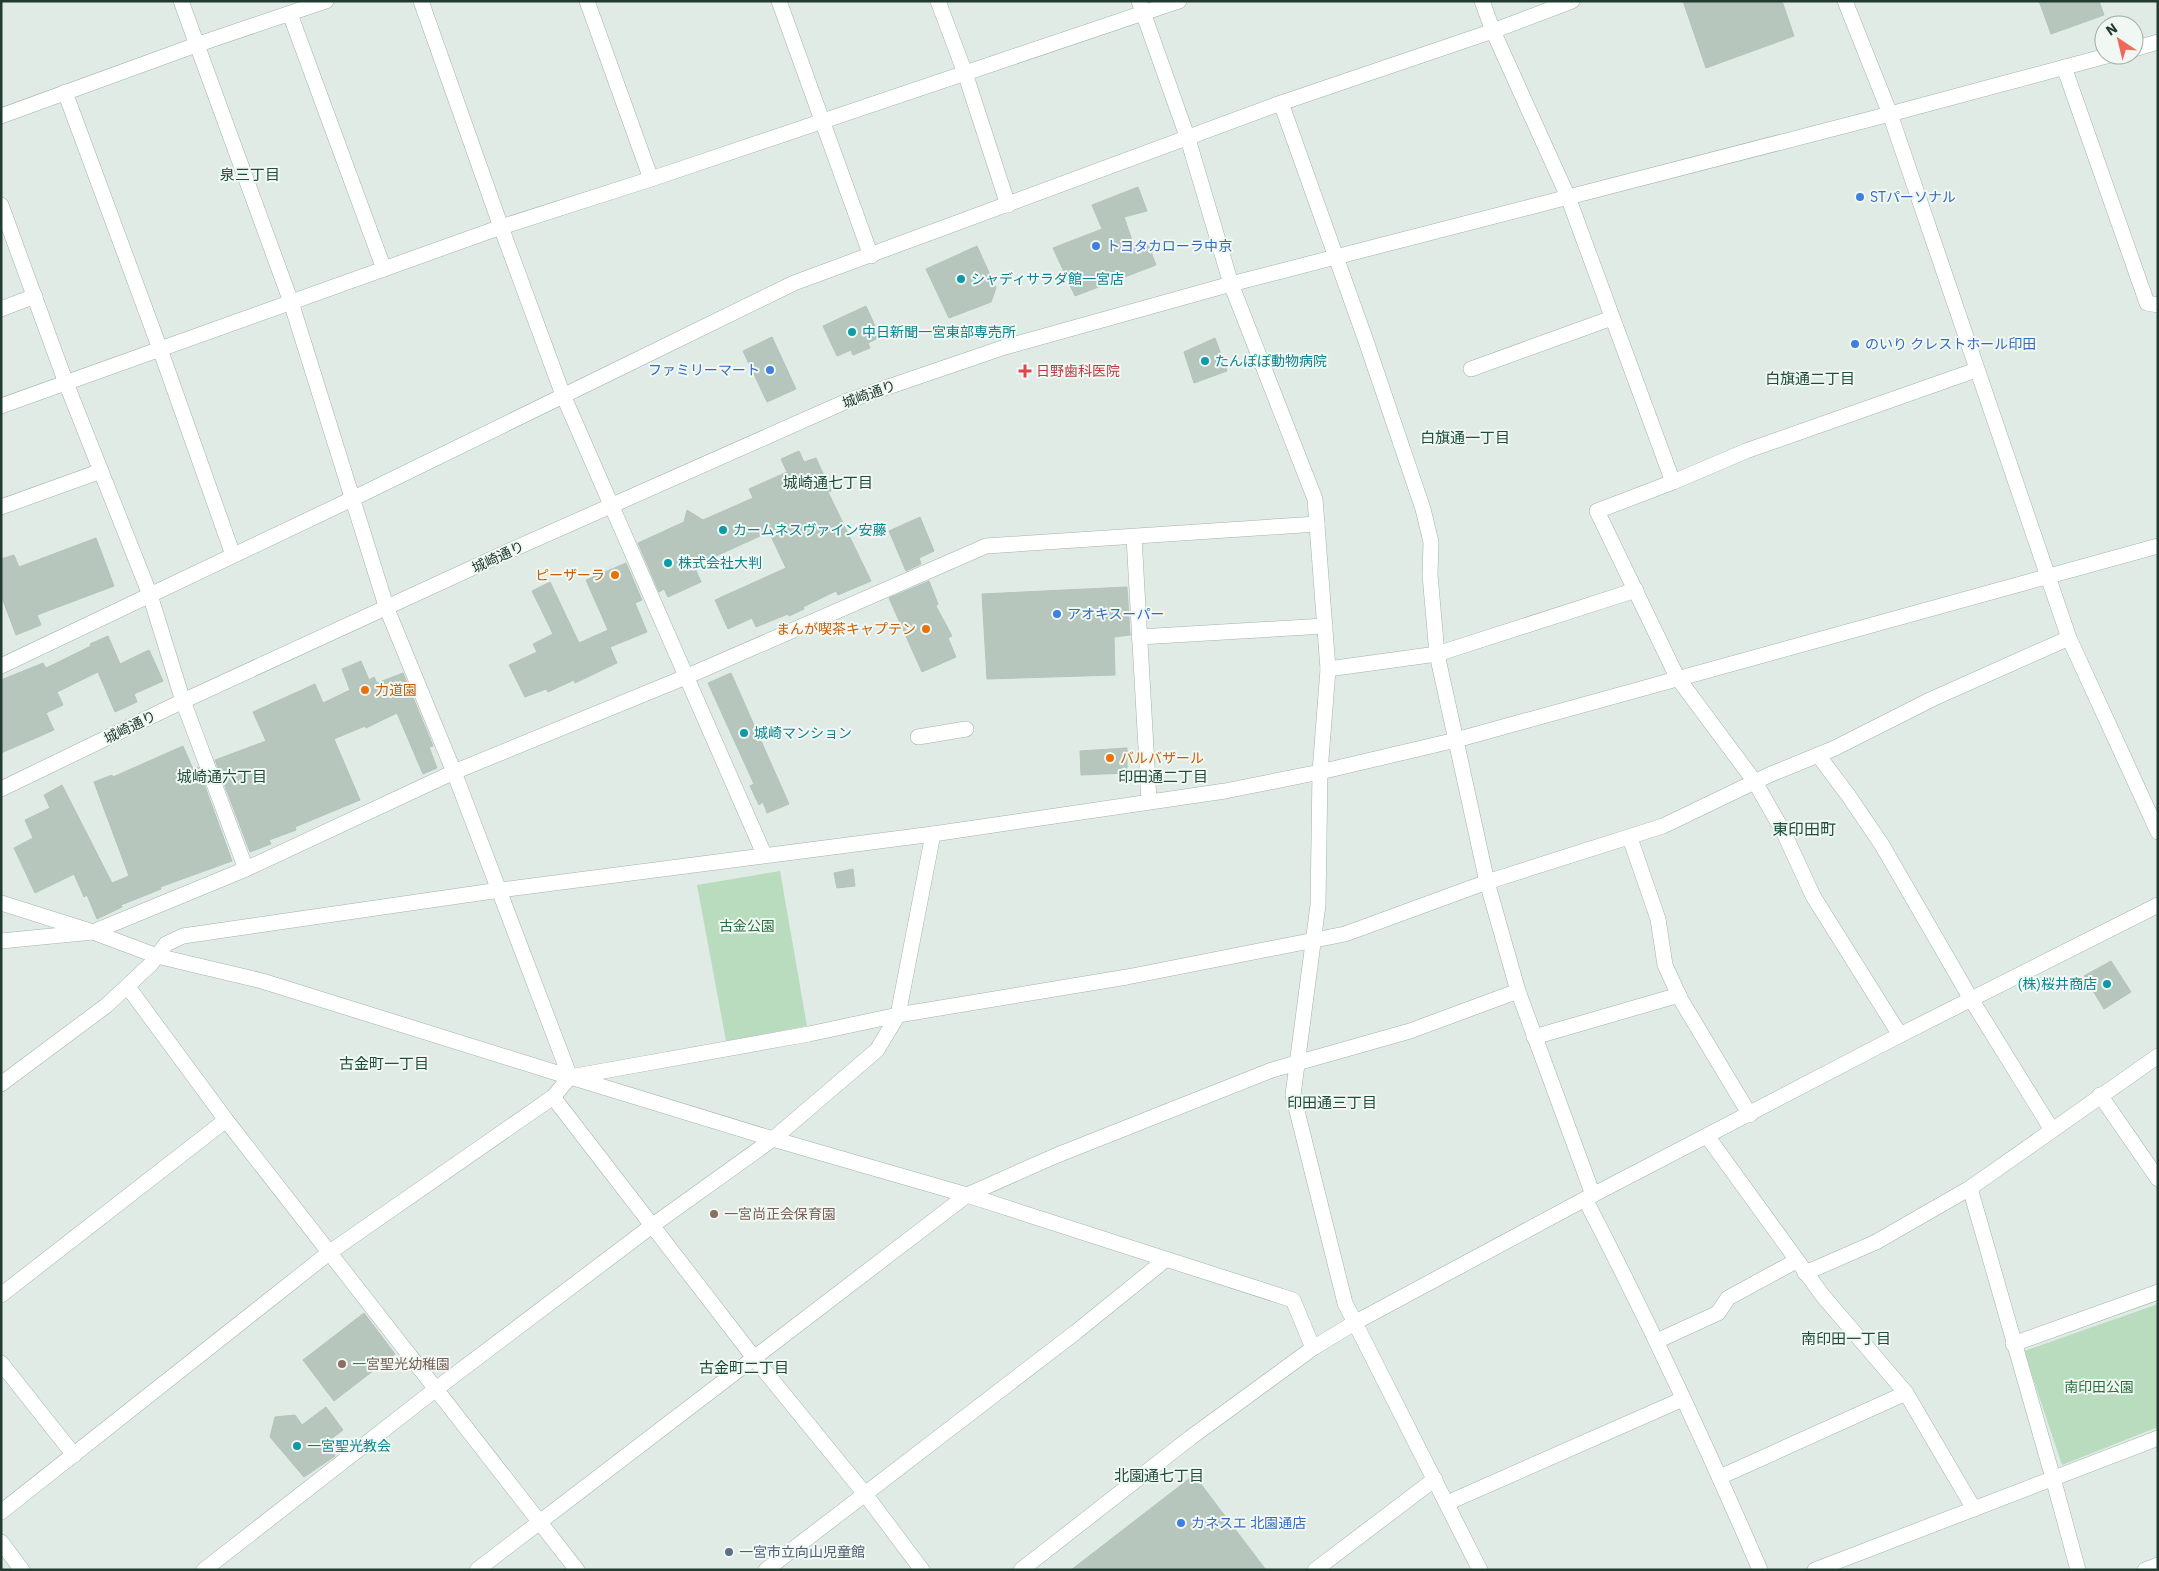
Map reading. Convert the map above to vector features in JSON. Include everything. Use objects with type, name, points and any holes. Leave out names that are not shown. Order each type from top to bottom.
[{"type":"street","points":[[181,1],[292,302],[387,609],[454,772],[570,1077]]},
{"type":"street","points":[[1,116],[196,45],[326,1]]},
{"type":"street","points":[[421,1],[563,395],[614,506],[764,854]]},
{"type":"street","points":[[587,1],[651,179]]},
{"type":"street","points":[[779,1],[871,256]]},
{"type":"street","points":[[938,1],[965,73],[1008,205]]},
{"type":"street","points":[[1,406],[501,227],[651,179],[965,73],[1142,7],[1179,1]]},
{"type":"street","points":[[1482,1],[1493,31],[1568,197],[1672,482]]},
{"type":"street","points":[[1,666],[352,499],[794,283],[1188,139],[1281,103],[1493,31],[1572,1]]},
{"type":"street","points":[[1844,1],[1890,114],[2069,638],[2158,832]]},
{"type":"street","points":[[1142,7],[1188,139],[1231,284],[1315,499],[1328,669],[1320,772],[1318,905],[1293,1096],[1345,1303],[1480,1570]]},
{"type":"street","points":[[290,14],[384,269]]},
{"type":"street","points":[[2144,46],[2158,42]]},
{"type":"street","name":"城崎通り","points":[[1,789],[183,701],[387,609],[509,551],[847,401],[1004,347],[1231,284],[1890,114],[2094,59]]},
{"type":"street","points":[[2064,67],[2147,304],[2158,305]]},
{"type":"street","points":[[65,92],[160,349],[233,555]]},
{"type":"street","points":[[1281,103],[1400,440],[1431,542],[1430,575],[1437,654],[1487,882],[1518,991],[1589,1197],[1720,1477],[1760,1570]]},
{"type":"street","points":[[1,205],[66,383],[150,595],[183,701],[246,869]]},
{"type":"street","points":[[1,309],[35,296]]},
{"type":"street","points":[[1471,369],[1612,318]]},
{"type":"street","points":[[1900,1035],[1813,896],[1784,833],[1755,782],[1676,677],[1597,511],[1746,451],[1976,370]]},
{"type":"street","points":[[1,507],[100,471]]},
{"type":"street","points":[[1,941],[93,932],[246,869],[454,772],[688,676],[986,546],[1318,524]]},
{"type":"street","points":[[1134,537],[1149,801]]},
{"type":"street","points":[[1,1084],[128,987],[166,944],[183,936],[764,854],[933,834],[1225,791],[1320,772],[1456,740],[1676,677],[2158,546]]},
{"type":"street","points":[[1328,669],[1437,654],[1636,590]]},
{"type":"street","points":[[1139,637],[1325,626]]},
{"type":"street","points":[[1,1512],[330,1252],[553,1097],[570,1077],[809,1034],[898,1015],[1127,977],[1345,934],[1487,882],[1663,826],[1755,782],[1818,756],[1932,699],[2069,638]]},
{"type":"street","points":[[918,737],[966,729]]},
{"type":"street","points":[[1818,756],[1848,795],[1882,845],[1971,999],[2052,1130]]},
{"type":"street","points":[[204,1570],[436,1389],[653,1225],[773,1139],[877,1050],[898,1015],[933,834]]},
{"type":"street","points":[[1630,838],[1658,919],[1665,965],[1679,995],[1750,1114]]},
{"type":"street","points":[[1,903],[93,932],[157,956],[262,980],[773,1139],[967,1195],[1293,1300],[1313,1348]]},
{"type":"street","points":[[1021,1570],[1190,1438],[1313,1348],[1356,1322],[1589,1197],[1900,1035],[2158,905]]},
{"type":"street","points":[[128,987],[226,1120],[577,1570]]},
{"type":"street","points":[[477,1570],[967,1195],[1092,1142],[1272,1070],[1410,1032],[1518,991]]},
{"type":"street","points":[[1534,1037],[1679,995]]},
{"type":"street","points":[[1657,1341],[1718,1313],[1728,1298],[1801,1267],[1876,1242],[1970,1188],[2158,1056]]},
{"type":"street","points":[[2100,1095],[2158,1179]]},
{"type":"street","points":[[553,1097],[755,1359],[865,1494],[922,1570]]},
{"type":"street","points":[[1,1295],[226,1120]]},
{"type":"street","points":[[1707,1136],[1822,1296],[1906,1393],[1974,1509]]},
{"type":"street","points":[[1970,1188],[2078,1570]]},
{"type":"street","points":[[766,1570],[1076,1332],[1165,1260]]},
{"type":"street","points":[[2014,1344],[2158,1292]]},
{"type":"street","points":[[1,1363],[74,1455]]},
{"type":"street","points":[[1720,1477],[1906,1393]]},
{"type":"street","points":[[1447,1503],[1683,1399]]},
{"type":"street","points":[[1815,1570],[2158,1438]]},
{"type":"street","points":[[1315,1570],[1435,1479]]},
{"type":"street","points":[[1,1542],[22,1570]]},
{"type":"street","points":[[2145,1570],[2158,1565]]},
{"type":"green space","name":"古金公園","points":[[780,871],[807,1026],[726,1041],[697,885]]},
{"type":"green space","name":"南印田公園","points":[[2158,1304],[2158,1427],[2062,1465],[2024,1351]]},
{"type":"building","points":[[1683,1],[1782,1],[1794,36],[1706,68]]},
{"type":"building","points":[[2039,1],[2099,1],[2104,15],[2094,15],[2094,19],[2051,34]]},
{"type":"building","name":"トヨタカローラ中京","points":[[1138,187],[1147,211],[1124,217],[1135,249],[1148,244],[1156,265],[1075,296],[1053,248],[1102,229],[1092,205]]},
{"type":"building","name":"シャディサラダ館一宮店","points":[[977,246],[996,288],[991,302],[949,318],[926,269]]},
{"type":"building","name":"中日新聞一宮東部専売所","points":[[866,306],[880,337],[868,343],[870,348],[853,355],[851,350],[837,356],[823,326]]},
{"type":"building","name":"ファミリーマート","points":[[772,337],[796,389],[767,402],[743,351]]},
{"type":"building","name":"たんぽぽ動物病院","points":[[1215,338],[1227,371],[1194,383],[1184,352]]},
{"type":"building","points":[[799,451],[804,462],[816,458],[831,491],[828,492],[871,581],[838,595],[836,591],[789,616],[788,614],[756,627],[752,618],[728,629],[715,600],[786,568],[769,532],[694,566],[701,582],[668,597],[664,589],[659,592],[638,543],[684,522],[687,510],[703,520],[753,498],[749,489],[787,472],[781,459]]},
{"type":"building","points":[[920,517],[934,551],[919,558],[921,564],[906,571],[889,531]]},
{"type":"building","points":[[96,538],[114,586],[37,615],[41,625],[16,635],[1,595],[1,559],[14,555],[19,567]]},
{"type":"building","points":[[626,563],[642,600],[635,603],[647,632],[610,647],[617,663],[575,683],[574,680],[548,692],[546,689],[525,697],[509,665],[537,652],[533,644],[553,634],[532,591],[550,582],[579,643],[608,630],[586,580]]},
{"type":"building","name":"まんが喫茶キャプテン","points":[[929,581],[938,604],[936,606],[952,636],[948,638],[956,657],[922,672],[889,598]]},
{"type":"building","name":"アオキスーパー","points":[[1127,587],[1130,635],[1114,637],[1115,675],[987,679],[982,594]]},
{"type":"building","points":[[108,636],[120,664],[149,650],[163,681],[134,694],[137,702],[115,712],[98,672],[57,692],[63,705],[46,713],[54,730],[1,753],[1,680],[43,663],[46,668]]},
{"type":"building","points":[[361,661],[369,680],[374,677],[377,683],[403,673],[433,746],[429,747],[437,768],[423,774],[397,713],[366,728],[365,726],[334,739],[360,800],[295,827],[296,830],[269,840],[271,844],[250,852],[215,760],[266,741],[253,712],[315,684],[323,703],[350,690],[342,669]]},
{"type":"building","name":"城崎マンション","points":[[731,673],[789,804],[767,813],[763,802],[759,805],[750,786],[754,784],[708,683]]},
{"type":"building","points":[[183,746],[193,769],[198,767],[232,861],[160,887],[161,889],[121,905],[122,907],[97,919],[87,895],[84,897],[74,874],[35,893],[14,848],[33,838],[25,820],[50,808],[44,795],[62,785],[112,883],[129,876],[94,782],[112,775],[113,777]]},
{"type":"building","points":[[1127,748],[1127,773],[1081,775],[1080,751]]},
{"type":"building","points":[[853,869],[855,886],[837,888],[834,873]]},
{"type":"building","name":"(株)桜井商店","points":[[2111,961],[2131,992],[2104,1009],[2084,976]]},
{"type":"building","points":[[364,1313],[395,1354],[334,1401],[303,1360]]},
{"type":"building","name":"一宮聖光教会","points":[[326,1407],[343,1430],[326,1443],[335,1456],[304,1477],[270,1437],[275,1417],[295,1415],[302,1425]]},
{"type":"building","name":"カネスエ 北園通店","points":[[1194,1475],[1266,1570],[1071,1570]]},
{"type":"place","name":"STパーソナル","points":[[1860,197]]},
{"type":"place","name":"トヨタカローラ中京","points":[[1096,246]]},
{"type":"place","name":"シャディサラダ館一宮店","points":[[961,279]]},
{"type":"place","name":"中日新聞一宮東部専売所","points":[[852,332]]},
{"type":"place","name":"のいり クレストホール印田","points":[[1855,344]]},
{"type":"place","name":"たんぽぽ動物病院","points":[[1205,361]]},
{"type":"place","name":"ファミリーマート","points":[[770,370]]},
{"type":"place","name":"日野歯科医院","points":[[1025,371]]},
{"type":"place","name":"カームネスヴァイン安藤","points":[[723,530]]},
{"type":"place","name":"株式会社大判","points":[[668,563]]},
{"type":"place","name":"ピーザーラ","points":[[615,575]]},
{"type":"place","name":"アオキスーパー","points":[[1057,614]]},
{"type":"place","name":"まんが喫茶キャプテン","points":[[926,629]]},
{"type":"place","name":"力道園","points":[[365,690]]},
{"type":"place","name":"城崎マンション","points":[[744,733]]},
{"type":"place","name":"バルバザール","points":[[1110,758]]},
{"type":"place","name":"(株)桜井商店","points":[[2107,984]]},
{"type":"place","name":"一宮尚正会保育園","points":[[714,1214]]},
{"type":"place","name":"一宮聖光幼稚園","points":[[342,1364]]},
{"type":"place","name":"一宮聖光教会","points":[[297,1446]]},
{"type":"place","name":"カネスエ 北園通店","points":[[1181,1523]]},
{"type":"place","name":"一宮市立向山児童館","points":[[729,1552]]},
{"type":"district","name":"泉三丁目","points":[[250,175]]},
{"type":"district","name":"白旗通二丁目","points":[[1810,379]]},
{"type":"district","name":"白旗通一丁目","points":[[1465,438]]},
{"type":"district","name":"城崎通七丁目","points":[[828,483]]},
{"type":"district","name":"城崎通六丁目","points":[[222,777]]},
{"type":"district","name":"印田通二丁目","points":[[1163,777]]},
{"type":"district","name":"東印田町","points":[[1804,829]]},
{"type":"district","name":"古金町一丁目","points":[[384,1064]]},
{"type":"district","name":"印田通三丁目","points":[[1332,1103]]},
{"type":"district","name":"南印田一丁目","points":[[1846,1339]]},
{"type":"district","name":"古金町二丁目","points":[[744,1368]]},
{"type":"district","name":"北園通七丁目","points":[[1159,1476]]}]
